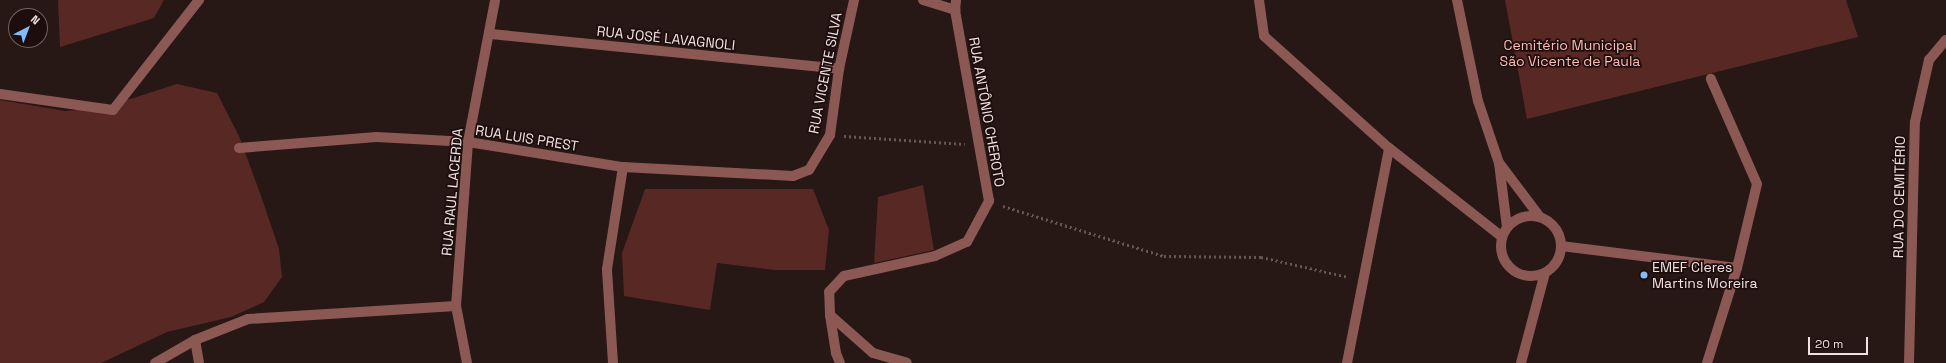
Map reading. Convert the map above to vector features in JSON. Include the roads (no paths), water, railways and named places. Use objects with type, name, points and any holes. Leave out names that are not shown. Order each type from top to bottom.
[{"type":"street","points":[[0,94],[113,110],[199,0]]},
{"type":"street","name":"RUA RAUL LACERDA","points":[[467,363],[456,306],[468,142],[491,34],[495,0]]},
{"type":"street","name":"RUA VICENTE SILVA","points":[[809,170],[830,135],[839,69],[854,0]]},
{"type":"street","points":[[923,0],[955,5]]},
{"type":"street","points":[[1259,0],[1264,36],[1389,148],[1502,236]]},
{"type":"street","points":[[1457,0],[1478,101],[1499,163],[1507,227]]},
{"type":"street","name":"RUA ANTÔNIO CHEROTO","points":[[840,363],[836,353],[830,316],[829,292],[844,276],[935,256],[967,242],[989,201],[978,145],[955,5]]},
{"type":"street","name":"RUA JOSÉ LAVAGNOLI","points":[[491,34],[839,69]]},
{"type":"street","name":"RUA DO CEMITÉRIO","points":[[1909,363],[1915,122],[1929,60],[1946,40]]},
{"type":"street","points":[[1706,363],[1738,268],[1757,184],[1711,79]]},
{"type":"street","name":"RUA LUIS PREST","points":[[239,148],[377,137],[468,142],[622,167],[793,176],[809,170]]},
{"type":"street","points":[[1347,363],[1389,148]]},
{"type":"street","points":[[1499,163],[1540,217],[1554,226],[1562,246],[1557,262],[1545,273],[1521,363]]},
{"type":"street","points":[[612,363],[607,269],[622,167]]},
{"type":"street","points":[[1540,217],[1523,217],[1507,227],[1502,236],[1502,255],[1512,268],[1526,276],[1545,273]]},
{"type":"street","points":[[1562,246],[1738,268]]},
{"type":"street","points":[[155,363],[194,340],[248,319],[456,306]]},
{"type":"street","points":[[830,316],[873,353],[907,363]]},
{"type":"street","points":[[194,340],[199,363]]},
{"type":"place","name":"EMEF Cleres Martins Moreira","points":[[1644,275]]},
{"type":"park label","name":"Cemitério Municipal São Vicente de Paula","points":[[1570,54]]}]
